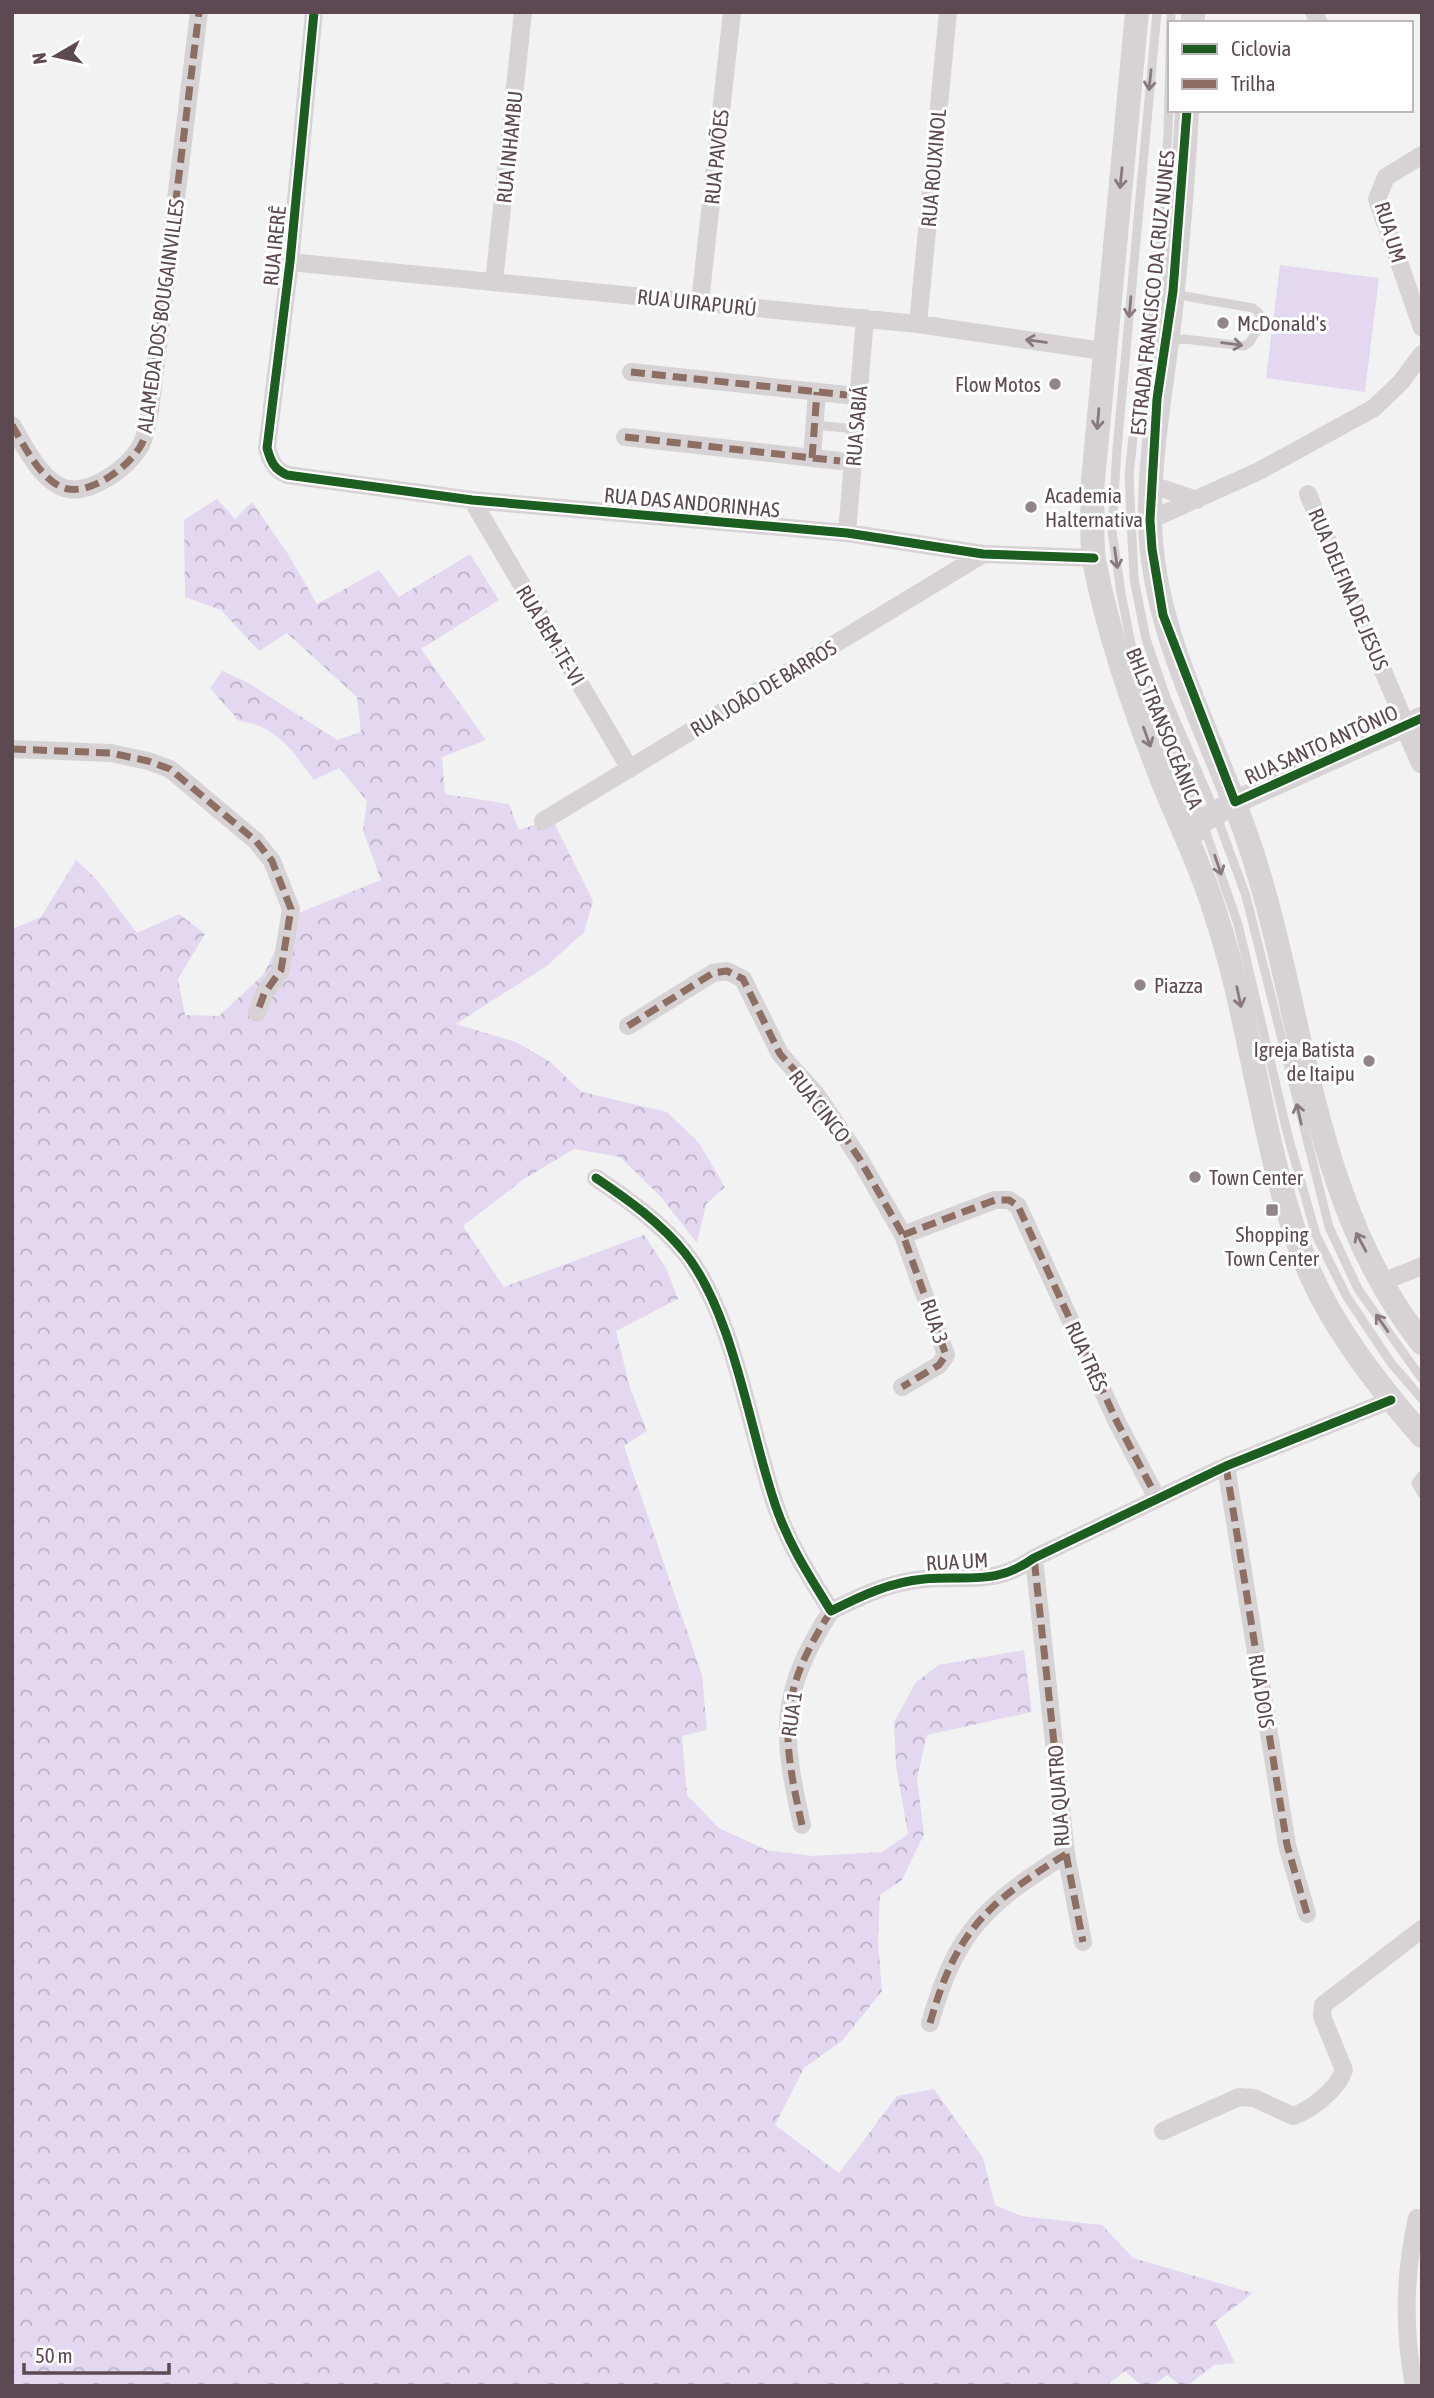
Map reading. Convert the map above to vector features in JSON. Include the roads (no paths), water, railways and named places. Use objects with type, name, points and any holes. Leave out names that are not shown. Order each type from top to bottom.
[{"type":"main road","name":"ESTRADA FRANCISCO DA CRUZ NUNES","points":[[1137,12],[1103,351],[1092,491],[1094,558],[1119,662],[1161,778],[1210,819]]},
{"type":"main road","name":"ESTRADA FRANCISCO DA CRUZ NUNES","points":[[1187,112],[1173,286],[1157,398],[1150,520],[1163,615],[1210,819],[1289,985],[1315,1105],[1353,1226],[1382,1282],[1422,1343]]},
{"type":"main road","name":"ESTRADA FRANCISCO DA CRUZ NUNES","points":[[1210,819],[1203,873],[1231,958],[1277,1175],[1304,1258],[1336,1320],[1391,1401],[1422,1436]]},
{"type":"street","name":"ALAMEDA DOS BOUGAINVILLES","points":[[12,425],[27,452],[48,477],[67,489],[94,486],[118,469],[141,446],[150,411],[199,12]]},
{"type":"street","name":"RUA IRERÊ","points":[[287,475],[271,463],[267,448],[290,262],[314,12]]},
{"type":"street","name":"RUA INHAMBU","points":[[494,282],[523,12]]},
{"type":"street","name":"RUA PAVÕES","points":[[700,302],[732,12]]},
{"type":"street","name":"RUA ROUXINOL","points":[[918,324],[948,12]]},
{"type":"street","name":"RUA UM","points":[[1422,155],[1386,177],[1377,199],[1422,328]]},
{"type":"street","name":"RUA UIRAPURÚ","points":[[290,262],[865,318],[1103,351]]},
{"type":"street","name":"RUA SABIÁ","points":[[847,533],[865,318]]},
{"type":"street","points":[[1150,520],[1197,500],[1374,408],[1401,382],[1422,354]]},
{"type":"street","points":[[631,372],[847,395]]},
{"type":"street","points":[[811,458],[817,392]]},
{"type":"street","points":[[625,437],[840,461]]},
{"type":"street","name":"RUA DAS ANDORINHAS","points":[[287,475],[472,500],[847,533],[983,554],[1094,558]]},
{"type":"street","points":[[1152,485],[1197,500]]},
{"type":"street","name":"RUA DELFINA DE JESUS","points":[[1308,494],[1414,722],[1422,762]]},
{"type":"street","name":"RUA BEM-TE-VI","points":[[472,500],[630,769]]},
{"type":"street","name":"RUA JOÃO DE BARROS","points":[[543,821],[983,554]]},
{"type":"street","name":"RUA SANTO ANTÔNIO","points":[[1210,819],[1414,722]]},
{"type":"street","points":[[12,749],[111,753],[170,769],[256,841],[272,861],[292,909],[281,970],[264,994],[257,1013]]},
{"type":"street","name":"RUA CINCO","points":[[628,1026],[713,973],[736,973],[750,988],[780,1054],[816,1094],[859,1158],[903,1235]]},
{"type":"street","points":[[596,1178],[635,1205],[685,1252],[705,1282],[721,1321],[776,1508],[793,1549],[831,1611]]},
{"type":"street","name":"RUA TRÊS","points":[[903,1235],[995,1200],[1009,1200],[1022,1211],[1117,1422],[1157,1498]]},
{"type":"street","name":"RUA 3","points":[[902,1387],[939,1366],[946,1355],[903,1235]]},
{"type":"street","points":[[1382,1282],[1422,1265]]},
{"type":"street","name":"RUA UM","points":[[831,1611],[867,1593],[898,1583],[925,1579],[989,1578],[1014,1573],[1034,1558],[1102,1528],[1157,1498],[1226,1466],[1391,1401]]},
{"type":"street","name":"RUA DOIS","points":[[1226,1466],[1287,1845],[1307,1914]]},
{"type":"street","name":"RUA QUATRO","points":[[930,2024],[943,1977],[960,1943],[986,1913],[1024,1880],[1066,1854],[1034,1558]]},
{"type":"street","name":"RUA 1","points":[[802,1825],[787,1747],[787,1710],[797,1674],[831,1611]]},
{"type":"street","points":[[1066,1854],[1083,1942]]},
{"type":"street","points":[[1163,2132],[1239,2097],[1254,2098],[1293,2116],[1303,2113],[1336,2085],[1344,2070],[1322,2016],[1323,2005],[1422,1929]]},
{"type":"street","points":[[1414,2386],[1405,2312],[1407,2262],[1418,2218]]},
{"type":"lane","name":"BHLS TRANSOCEÂNICA","points":[[1157,12],[1139,178],[1112,531],[1131,644],[1246,896],[1329,1227],[1358,1289],[1422,1379]]},
{"type":"lane","name":"BHLS TRANSOCEÂNICA","points":[[1168,100],[1166,158],[1152,317],[1136,408],[1129,476],[1129,523],[1134,579],[1146,639],[1210,819],[1242,936],[1288,1136],[1316,1235],[1347,1297],[1391,1363],[1422,1399]]},
{"type":"lane","points":[[1165,344],[1173,339],[1184,339],[1244,346],[1251,342],[1261,323],[1259,313],[1253,309],[1180,295],[1173,286]]},
{"type":"lane","points":[[814,425],[856,429]]},
{"type":"lane","points":[[1422,1475],[1416,1483],[1422,1494]]},
{"type":"place","name":"McDonald's","points":[[1223,323]]},
{"type":"place","name":"Flow Motos","points":[[1055,384]]},
{"type":"place","name":"Academia Halternativa","points":[[1031,507]]},
{"type":"place","name":"Piazza","points":[[1140,985]]},
{"type":"place","name":"Igreja Batista de Itaipu","points":[[1369,1061]]},
{"type":"place","name":"Town Center","points":[[1195,1177]]},
{"type":"place","name":"Shopping Town Center","points":[[1272,1210]]}]
